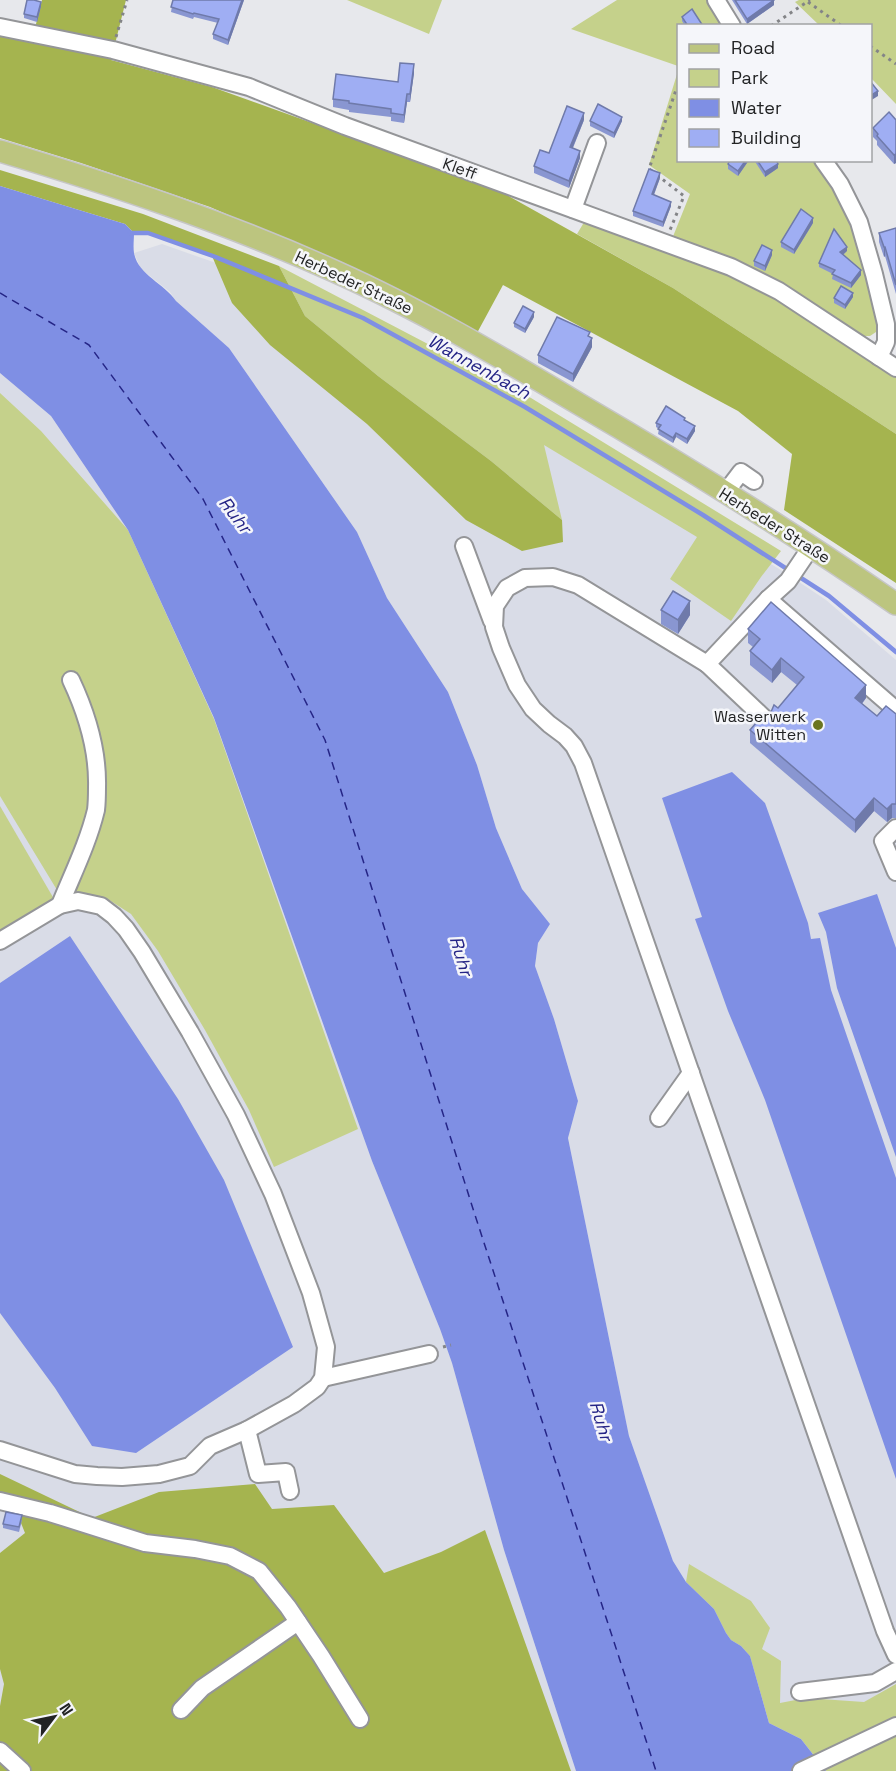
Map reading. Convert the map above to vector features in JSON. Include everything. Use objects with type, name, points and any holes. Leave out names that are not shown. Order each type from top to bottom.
[{"type":"main road","name":"Herbeder Straße","points":[[0,151],[200,215],[334,271],[434,321],[527,372],[656,449],[896,604]]},
{"type":"street","points":[[716,0],[731,24]]},
{"type":"street","name":"Kleff","points":[[0,27],[113,50],[249,87],[345,126],[731,267],[779,291],[896,368]]},
{"type":"street","points":[[573,209],[597,143]]},
{"type":"street","points":[[824,162],[840,184],[859,222],[874,274],[886,324],[886,342],[879,357]]},
{"type":"street","points":[[725,493],[741,472],[754,481]]},
{"type":"street","points":[[464,546],[517,685],[533,709],[574,746],[583,763],[885,1631],[896,1655]]},
{"type":"street","points":[[707,664],[792,575],[811,547]]},
{"type":"street","points":[[494,627],[495,606],[507,588],[525,578],[553,577],[578,585],[707,664],[764,718]]},
{"type":"street","points":[[768,599],[896,710]]},
{"type":"street","points":[[60,904],[88,837],[96,807],[98,767],[91,733],[82,704],[71,680]]},
{"type":"street","points":[[896,828],[883,841],[896,872]]},
{"type":"street","points":[[0,941],[60,904],[78,901],[101,906],[126,929],[142,952],[231,1104],[273,1194],[311,1293],[326,1347],[323,1378],[317,1387],[294,1404],[247,1430],[210,1446],[190,1466],[159,1474],[122,1477],[75,1474],[0,1450]]},
{"type":"street","points":[[659,1118],[691,1072]]},
{"type":"street","points":[[323,1378],[429,1354]]},
{"type":"street","points":[[247,1430],[258,1474],[286,1472],[290,1491]]},
{"type":"street","points":[[0,1501],[50,1513],[145,1543],[230,1556],[259,1571],[298,1622],[360,1719]]},
{"type":"street","points":[[181,1710],[202,1688],[298,1622]]},
{"type":"street","points":[[800,1692],[875,1683],[896,1671]]},
{"type":"street","points":[[801,1771],[896,1726]]},
{"type":"street","points":[[0,1751],[22,1771]]},
{"type":"path","points":[[113,50],[127,0]]},
{"type":"path","points":[[774,24],[809,1],[839,24]]},
{"type":"path","points":[[872,47],[896,64]]},
{"type":"path","points":[[664,243],[684,196],[649,169],[676,90]]},
{"type":"shaded area","points":[[162,244],[267,281],[539,422],[826,600],[896,660],[896,1691],[801,1739],[673,1561],[629,1436],[568,1138],[578,1101],[554,1019],[535,966],[538,943],[550,924],[522,889],[496,828],[477,765],[448,692],[387,598],[357,532],[229,348],[176,301],[170,292],[141,269],[134,253]]},
{"type":"shaded area","points":[[0,373],[51,416],[128,530],[214,719],[372,1161],[452,1363],[504,1550],[576,1771],[52,1771],[0,1720]]},
{"type":"green space","points":[[42,0],[126,0],[111,60],[212,87],[496,189],[673,288],[896,434],[896,583],[784,510],[792,454],[738,411],[503,285],[477,333],[328,258],[210,207],[0,138],[0,34],[32,40]]},
{"type":"green space","points":[[347,0],[442,0],[429,34]]},
{"type":"green space","points":[[617,0],[708,0],[723,24],[677,24],[677,66],[571,29]]},
{"type":"green space","points":[[799,0],[896,0],[896,104],[872,79],[872,24],[818,24],[795,2]]},
{"type":"green space","points":[[677,74],[677,162],[814,162],[846,210],[863,254],[879,322],[876,332],[870,336],[863,336],[672,239],[690,194],[649,165]]},
{"type":"green space","points":[[0,170],[143,214],[279,266],[305,316],[378,376],[491,461],[562,520],[563,542],[522,551],[466,520],[367,424],[270,345],[232,303],[212,256],[148,233],[134,233],[125,224],[0,186]]},
{"type":"green space","points":[[586,219],[731,274],[763,291],[896,377],[896,434],[673,288],[577,234]]},
{"type":"green space","points":[[279,266],[531,398],[781,551],[731,621],[670,579],[697,537],[544,445],[562,520],[491,461],[378,376],[305,316]]},
{"type":"green space","points":[[0,393],[41,431],[128,530],[214,719],[358,1129],[274,1167],[249,1110],[205,1030],[158,951],[131,914],[106,898],[57,890],[0,796]]},
{"type":"green space","points":[[0,806],[54,899],[0,933]]},
{"type":"green space","points":[[0,1474],[92,1518],[159,1492],[255,1484],[272,1509],[334,1505],[384,1573],[441,1552],[485,1530],[571,1771],[0,1771],[0,1706],[4,1684],[0,1669],[0,1553],[25,1533],[11,1498],[0,1495]]},
{"type":"green space","points":[[689,1564],[751,1601],[770,1628],[762,1649],[781,1661],[780,1703],[806,1698],[864,1702],[896,1684],[896,1771],[826,1771],[801,1739],[769,1723],[750,1656],[741,1646],[731,1640],[714,1609],[686,1582]]},
{"type":"water","name":"Ruhr","points":[[0,186],[125,224],[134,233],[136,261],[146,273],[229,348],[357,532],[387,598],[448,692],[477,765],[496,828],[522,889],[550,924],[538,943],[535,966],[554,1019],[578,1101],[568,1138],[629,1436],[673,1561],[686,1582],[714,1609],[731,1640],[741,1646],[750,1656],[769,1723],[801,1739],[826,1771],[576,1771],[504,1550],[452,1363],[372,1161],[214,718],[128,530],[51,416],[0,373]]},
{"type":"water","points":[[732,772],[765,803],[808,923],[811,939],[820,938],[831,990],[896,1178],[896,1479],[765,1100],[728,1011],[695,919],[702,917],[662,798]]},
{"type":"water","points":[[877,894],[896,948],[896,1157],[837,988],[826,932],[818,913]]},
{"type":"water","points":[[70,936],[178,1099],[224,1180],[293,1347],[136,1453],[92,1446],[55,1388],[0,1313],[0,983]]},
{"type":"building","points":[[27,0],[41,2],[37,17],[24,14]]},
{"type":"building","points":[[173,0],[242,0],[228,40],[213,34],[219,19],[171,7]]},
{"type":"building","points":[[735,0],[774,0],[747,19]]},
{"type":"building","points":[[692,9],[702,24],[687,24],[682,17]]},
{"type":"building","points":[[400,63],[414,64],[410,94],[407,94],[404,115],[391,113],[391,109],[333,99],[336,74],[398,82]]},
{"type":"building","points":[[872,84],[878,91],[872,95]]},
{"type":"building","points":[[598,104],[622,117],[614,133],[590,121]]},
{"type":"building","points":[[567,106],[584,113],[570,147],[580,151],[569,181],[534,166],[540,150],[549,153]]},
{"type":"building","points":[[889,112],[896,120],[896,154],[894,155],[873,128]]},
{"type":"building","points":[[729,162],[745,162],[738,171],[728,164]]},
{"type":"building","points":[[758,162],[777,162],[778,164],[765,172]]},
{"type":"building","points":[[649,169],[660,173],[652,194],[671,202],[663,222],[633,211]]},
{"type":"building","points":[[801,209],[813,218],[794,250],[781,242]]},
{"type":"building","points":[[896,228],[896,285],[879,233]]},
{"type":"building","points":[[834,229],[847,247],[840,252],[861,270],[851,283],[832,274],[835,270],[819,263]]},
{"type":"building","points":[[762,245],[772,250],[765,266],[754,261]]},
{"type":"building","points":[[841,286],[853,293],[845,305],[834,298]]},
{"type":"building","points":[[523,306],[534,312],[525,329],[514,323]]},
{"type":"building","points":[[557,317],[590,332],[588,336],[592,338],[573,374],[538,355]]},
{"type":"building","points":[[666,406],[695,426],[687,439],[676,433],[673,438],[658,429],[661,425],[656,423]]},
{"type":"building","points":[[673,591],[690,601],[678,620],[661,610]]},
{"type":"building","name":"Wasserwerk Witten","points":[[771,602],[866,685],[855,698],[877,716],[886,706],[896,714],[896,804],[892,804],[887,809],[874,798],[855,820],[750,730],[763,715],[771,712],[774,705],[778,708],[804,677],[781,658],[772,670],[750,651],[760,639],[748,629]]},
{"type":"building","points":[[6,1512],[22,1515],[19,1527],[3,1524]]},
{"type":"waterway","name":"Wannenbach","points":[[130,233],[148,233],[213,256],[363,318],[525,407],[703,515],[829,596],[896,652]]},
{"type":"ferry route","points":[[0,293],[89,345],[203,499],[325,740],[474,1212],[656,1771]]},
{"type":"place","name":"Wasserwerk Witten","points":[[818,725]]}]
